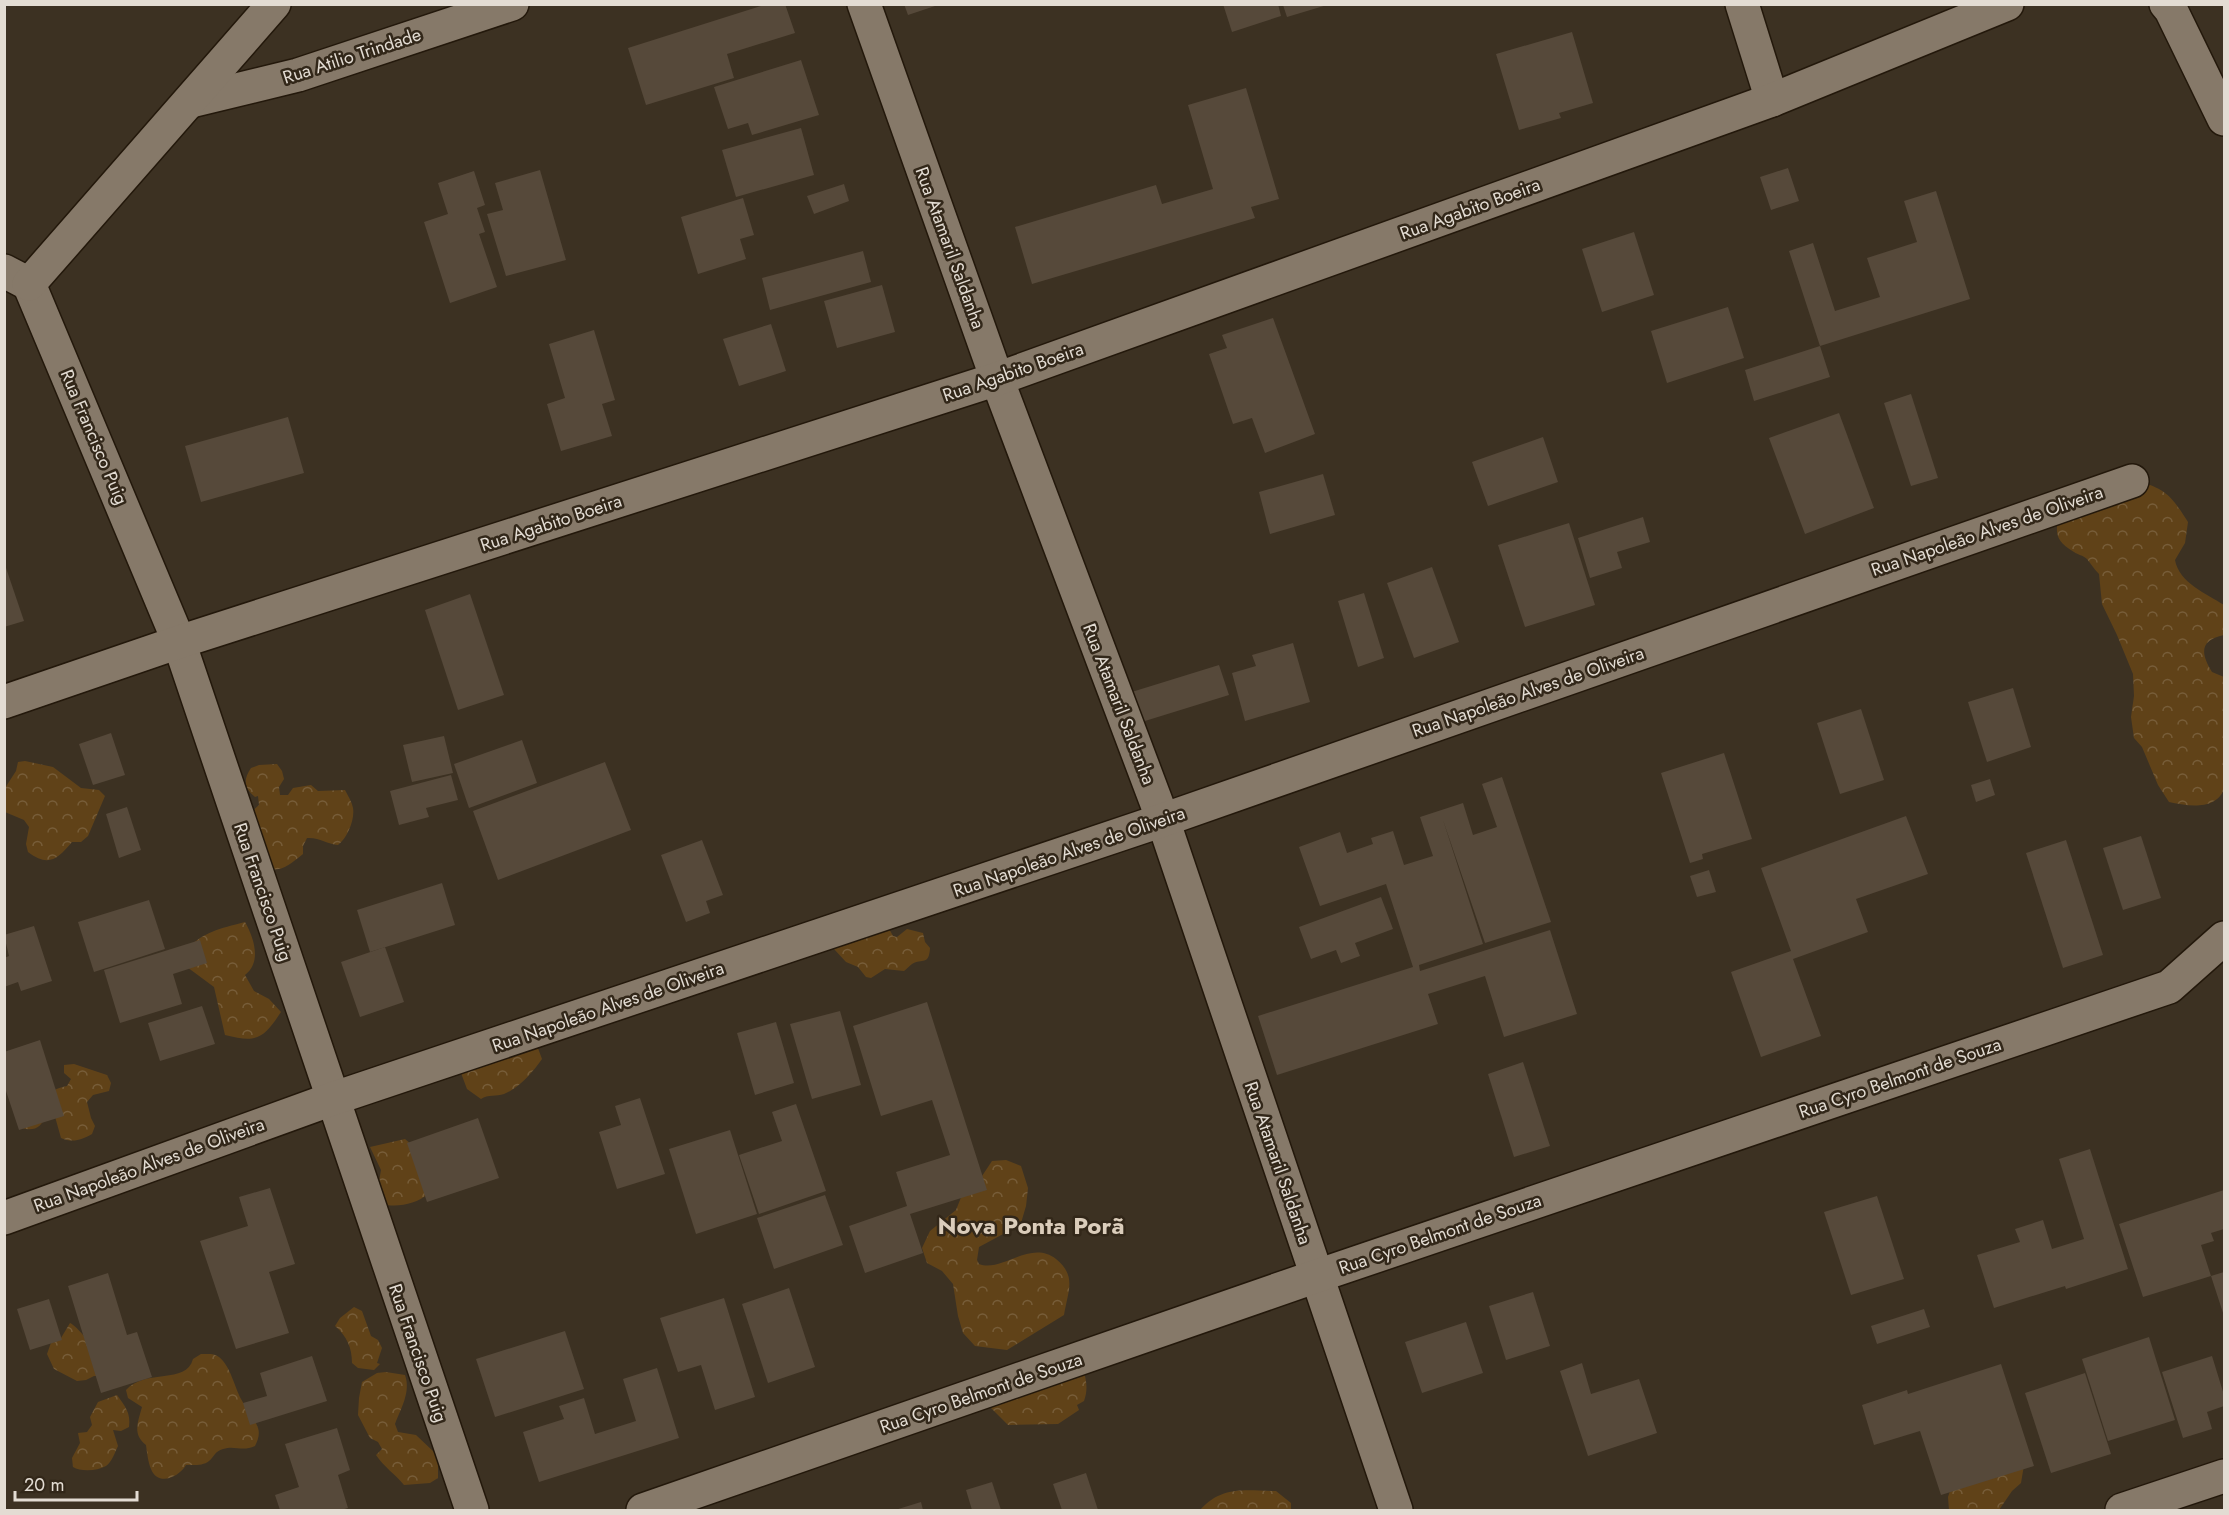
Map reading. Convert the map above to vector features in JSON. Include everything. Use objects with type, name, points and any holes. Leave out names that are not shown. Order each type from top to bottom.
[{"type":"street","points":[[17,277],[191,101],[274,4]]},
{"type":"street","name":"Rua Atilio Trindade","points":[[191,101],[298,75],[512,4]]},
{"type":"street","name":"Rua Atamaril Saldanha","points":[[864,4],[997,379],[1163,820],[1396,1510]]},
{"type":"street","points":[[1742,4],[1772,100]]},
{"type":"street","name":"Rua Agabito Boeira","points":[[4,702],[179,642],[997,379],[1772,100],[2007,4]]},
{"type":"street","points":[[2166,4],[2224,118]]},
{"type":"street","name":"Rua Francisco Puig","points":[[17,277],[179,642],[472,1510]]},
{"type":"street","name":"Rua Napoleão Alves de Oliveira","points":[[4,1218],[332,1099],[1163,820],[2132,481]]},
{"type":"street","name":"Rua Cyro Belmont de Souza","points":[[643,1510],[1317,1276],[2169,987],[2224,938]]},
{"type":"street","points":[[2122,1510],[2224,1476]]},
{"type":"green space","points":[[2142,482],[2170,497],[2188,522],[2185,543],[2175,560],[2182,575],[2195,587],[2224,605],[2224,635],[2210,640],[2204,648],[2205,659],[2212,672],[2224,677],[2224,789],[2215,801],[2208,804],[2184,805],[2169,802],[2158,785],[2142,747],[2134,738],[2131,717],[2134,696],[2133,674],[2102,604],[2099,574],[2085,558],[2059,539],[2057,524],[2059,510]]},
{"type":"green space","points":[[25,761],[53,767],[81,788],[99,790],[105,796],[88,836],[81,842],[72,842],[62,853],[52,859],[41,859],[28,852],[26,844],[29,827],[24,820],[5,812],[5,788],[16,771],[18,762]]},
{"type":"green space","points":[[277,764],[284,779],[279,787],[280,795],[288,795],[293,788],[311,785],[318,791],[345,790],[352,804],[353,818],[350,828],[338,845],[307,838],[303,846],[303,854],[286,866],[272,870],[266,869],[247,816],[259,805],[258,796],[255,797],[249,790],[246,780],[251,768]]},
{"type":"green space","points":[[245,922],[253,942],[255,957],[250,970],[245,975],[254,991],[269,999],[281,1012],[264,1033],[258,1037],[245,1039],[225,1035],[214,987],[187,967],[185,951],[205,935]]},
{"type":"green space","points":[[887,925],[893,936],[897,937],[907,929],[923,933],[925,942],[930,948],[927,959],[912,964],[904,971],[885,969],[871,978],[866,977],[858,967],[846,962],[834,949],[834,944]]},
{"type":"green space","points":[[536,1043],[542,1059],[515,1088],[504,1094],[481,1099],[467,1089],[461,1073]]},
{"type":"green space","points":[[74,1064],[107,1075],[111,1083],[109,1091],[93,1095],[87,1102],[95,1126],[92,1134],[77,1140],[61,1138],[54,1113],[46,1115],[37,1128],[22,1128],[45,1096],[67,1086],[71,1079],[64,1073],[64,1065]]},
{"type":"green space","points":[[405,1139],[419,1151],[428,1194],[406,1204],[394,1206],[382,1204],[378,1188],[381,1170],[370,1147]]},
{"type":"green space","points":[[1006,1160],[1021,1166],[1028,1188],[1026,1206],[1018,1226],[979,1247],[977,1260],[979,1264],[988,1266],[1026,1254],[1046,1254],[1063,1265],[1069,1278],[1064,1315],[1007,1350],[975,1346],[963,1333],[953,1284],[942,1271],[927,1263],[922,1248],[930,1231],[956,1210],[966,1185],[982,1176],[992,1161]]},
{"type":"green space","points":[[354,1307],[362,1311],[371,1336],[378,1340],[382,1348],[377,1363],[380,1364],[374,1370],[358,1368],[352,1363],[348,1343],[335,1326],[340,1318]]},
{"type":"green space","points":[[70,1323],[90,1343],[100,1361],[102,1376],[77,1381],[54,1369],[47,1354],[53,1337],[61,1338]]},
{"type":"green space","points":[[201,1354],[217,1356],[226,1365],[241,1399],[258,1428],[258,1439],[255,1446],[223,1449],[207,1463],[186,1465],[174,1476],[158,1478],[151,1469],[146,1445],[139,1437],[138,1423],[142,1407],[128,1398],[126,1390],[134,1383],[182,1372],[189,1367],[193,1359]]},
{"type":"green space","points":[[1082,1368],[1086,1384],[1084,1401],[1077,1405],[1079,1410],[1058,1424],[1008,1425],[990,1407],[986,1399]]},
{"type":"green space","points":[[377,1373],[405,1375],[406,1394],[395,1424],[398,1432],[416,1435],[435,1453],[438,1461],[438,1478],[430,1483],[404,1485],[376,1455],[382,1449],[378,1442],[370,1438],[358,1415],[362,1382]]},
{"type":"green space","points":[[117,1395],[128,1414],[129,1427],[121,1431],[113,1430],[118,1446],[112,1459],[106,1466],[98,1469],[76,1469],[73,1467],[72,1458],[80,1443],[78,1433],[87,1432],[92,1425],[90,1417],[98,1402]]},
{"type":"green space","points":[[2024,1465],[2021,1483],[2012,1491],[1999,1510],[1949,1510],[1948,1497],[1951,1488]]},
{"type":"green space","points":[[1244,1490],[1276,1491],[1291,1503],[1291,1510],[1200,1510],[1217,1496],[1226,1493]]},
{"type":"building","points":[[767,4],[785,4],[795,33],[727,54],[734,78],[646,105],[628,48]]},
{"type":"building","points":[[904,4],[938,4],[938,5],[908,15]]},
{"type":"building","points":[[1223,4],[1278,4],[1281,16],[1232,32]]},
{"type":"building","points":[[1283,5],[1327,5],[1287,17]]},
{"type":"building","points":[[1572,32],[1593,103],[1559,113],[1561,118],[1519,130],[1496,54]]},
{"type":"building","points":[[801,60],[819,115],[752,135],[748,123],[728,129],[714,87]]},
{"type":"building","points":[[1246,88],[1279,199],[1251,207],[1255,218],[1032,284],[1015,227],[1156,185],[1162,204],[1213,189],[1188,105]]},
{"type":"building","points":[[801,128],[814,175],[736,197],[722,150]]},
{"type":"building","points":[[1788,168],[1799,201],[1771,210],[1760,177]]},
{"type":"building","points":[[540,170],[566,260],[506,276],[487,214],[503,210],[495,183]]},
{"type":"building","points":[[474,171],[485,205],[477,208],[485,232],[479,234],[497,287],[450,303],[424,222],[448,214],[438,183]]},
{"type":"building","points":[[844,184],[849,201],[814,214],[807,196]]},
{"type":"building","points":[[1936,191],[1970,299],[1820,346],[1789,251],[1813,243],[1835,311],[1880,297],[1867,258],[1917,242],[1904,201]]},
{"type":"building","points":[[743,198],[754,235],[740,239],[746,259],[698,274],[681,217]]},
{"type":"building","points":[[1634,232],[1654,295],[1602,312],[1582,249]]},
{"type":"building","points":[[863,251],[871,282],[770,310],[762,278]]},
{"type":"building","points":[[882,285],[895,332],[837,348],[824,301]]},
{"type":"building","points":[[1728,307],[1744,358],[1667,383],[1651,331]]},
{"type":"building","points":[[1273,318],[1315,434],[1265,453],[1252,418],[1233,424],[1209,354],[1227,348],[1222,335]]},
{"type":"building","points":[[771,324],[786,371],[739,386],[723,339]]},
{"type":"building","points":[[594,330],[615,400],[602,404],[612,436],[561,451],[547,404],[565,398],[549,344]]},
{"type":"building","points":[[1820,346],[1830,377],[1754,401],[1745,370]]},
{"type":"building","points":[[1911,394],[1938,478],[1911,486],[1884,403]]},
{"type":"building","points":[[1839,413],[1874,508],[1805,534],[1769,438]]},
{"type":"building","points":[[288,417],[304,473],[201,502],[185,446]]},
{"type":"building","points":[[1543,437],[1558,482],[1488,506],[1472,462]]},
{"type":"building","points":[[1323,474],[1335,515],[1270,534],[1259,492]]},
{"type":"building","points":[[1643,517],[1650,542],[1617,552],[1622,568],[1590,578],[1578,538]]},
{"type":"building","points":[[1569,523],[1595,605],[1525,627],[1498,545]]},
{"type":"building","points":[[4,562],[24,621],[4,627]]},
{"type":"building","points":[[1432,567],[1459,642],[1414,658],[1387,583]]},
{"type":"building","points":[[1364,593],[1384,658],[1358,667],[1338,601]]},
{"type":"building","points":[[470,594],[504,695],[458,710],[425,610]]},
{"type":"building","points":[[1293,643],[1310,702],[1245,721],[1232,673],[1256,666],[1252,655]]},
{"type":"building","points":[[1219,665],[1229,695],[1132,725],[1122,695]]},
{"type":"building","points":[[2013,688],[2031,747],[1987,762],[1968,702]]},
{"type":"building","points":[[1861,709],[1884,780],[1840,794],[1817,723]]},
{"type":"building","points":[[111,733],[125,775],[93,785],[79,744]]},
{"type":"building","points":[[444,736],[453,773],[412,782],[403,745]]},
{"type":"building","points":[[522,740],[537,783],[469,808],[454,764]]},
{"type":"building","points":[[1724,753],[1752,839],[1702,854],[1703,859],[1690,863],[1661,773]]},
{"type":"building","points":[[605,762],[631,830],[498,880],[473,811]]},
{"type":"building","points":[[451,775],[458,800],[426,808],[429,817],[399,825],[390,791]]},
{"type":"building","points":[[1502,777],[1551,922],[1485,943],[1443,820],[1483,944],[1419,965],[1420,971],[1550,930],[1577,1014],[1504,1037],[1485,976],[1428,994],[1438,1024],[1277,1075],[1258,1016],[1413,967],[1386,884],[1320,906],[1299,847],[1340,832],[1347,853],[1373,844],[1371,838],[1393,831],[1404,865],[1433,856],[1420,817],[1463,803],[1473,835],[1497,827],[1482,784]]},
{"type":"building","points":[[1990,779],[1995,795],[1976,802],[1971,785]]},
{"type":"building","points":[[127,807],[141,850],[119,858],[106,814]]},
{"type":"building","points":[[1906,816],[1928,874],[1856,899],[1868,932],[1793,959],[1821,1036],[1761,1057],[1731,972],[1791,951],[1761,868]]},
{"type":"building","points":[[2141,836],[2161,898],[2123,910],[2103,848]]},
{"type":"building","points":[[702,840],[723,895],[706,901],[710,913],[686,922],[661,855]]},
{"type":"building","points":[[2066,840],[2103,955],[2063,968],[2026,853]]},
{"type":"building","points":[[1709,870],[1716,892],[1697,897],[1690,876]]},
{"type":"building","points":[[442,883],[455,925],[370,952],[357,910]]},
{"type":"building","points":[[1381,897],[1393,929],[1355,943],[1360,956],[1341,963],[1336,950],[1311,959],[1299,927]]},
{"type":"building","points":[[149,900],[165,949],[94,972],[78,922]]},
{"type":"building","points":[[34,926],[52,981],[21,991],[18,982],[4,987],[4,958],[9,956],[4,935]]},
{"type":"building","points":[[200,940],[207,963],[173,974],[182,1004],[120,1023],[104,970]]},
{"type":"building","points":[[385,947],[404,1002],[360,1017],[341,962]]},
{"type":"building","points":[[927,1002],[987,1190],[910,1214],[923,1253],[865,1273],[849,1226],[907,1206],[896,1172],[950,1155],[932,1100],[881,1116],[853,1026]]},
{"type":"building","points":[[202,1006],[215,1044],[160,1061],[148,1023]]},
{"type":"building","points":[[840,1011],[861,1085],[812,1099],[790,1024]]},
{"type":"building","points":[[776,1022],[794,1083],[755,1095],[737,1033]]},
{"type":"building","points":[[40,1040],[64,1116],[19,1130],[4,1085],[4,1052]]},
{"type":"building","points":[[1523,1062],[1550,1146],[1514,1157],[1488,1074]]},
{"type":"building","points":[[640,1098],[665,1174],[617,1189],[599,1132],[621,1125],[615,1106]]},
{"type":"building","points":[[796,1104],[826,1191],[759,1214],[739,1155],[782,1141],[772,1112]]},
{"type":"building","points":[[478,1118],[499,1178],[427,1202],[407,1143]]},
{"type":"building","points":[[730,1130],[757,1214],[696,1234],[669,1149]]},
{"type":"building","points":[[2090,1149],[2128,1269],[2066,1289],[2065,1286],[1994,1308],[1977,1255],[2020,1242],[2015,1229],[2043,1220],[2052,1249],[2084,1239],[2059,1159]]},
{"type":"building","points":[[270,1188],[295,1264],[269,1272],[289,1333],[236,1349],[200,1241],[248,1226],[239,1197]]},
{"type":"building","points":[[2224,1190],[2224,1229],[2211,1233],[2214,1241],[2201,1245],[2211,1276],[2143,1297],[2119,1224]]},
{"type":"building","points":[[825,1195],[843,1245],[774,1269],[757,1218]]},
{"type":"building","points":[[1877,1196],[1904,1279],[1851,1295],[1824,1212]]},
{"type":"building","points":[[2224,1272],[2224,1316],[2211,1276]]},
{"type":"building","points":[[108,1273],[127,1335],[137,1332],[152,1377],[101,1393],[68,1286]]},
{"type":"building","points":[[789,1288],[815,1367],[768,1383],[742,1304]]},
{"type":"building","points":[[1533,1292],[1550,1346],[1506,1360],[1489,1306]]},
{"type":"building","points":[[724,1298],[755,1397],[715,1410],[701,1365],[678,1372],[660,1318]]},
{"type":"building","points":[[49,1299],[62,1340],[30,1350],[17,1309]]},
{"type":"building","points":[[1924,1309],[1930,1327],[1877,1344],[1871,1326]]},
{"type":"building","points":[[1466,1322],[1483,1373],[1422,1393],[1405,1342]]},
{"type":"building","points":[[565,1331],[584,1389],[495,1417],[476,1359]]},
{"type":"building","points":[[2149,1337],[2175,1420],[2108,1441],[2082,1359]]},
{"type":"building","points":[[312,1356],[327,1401],[250,1425],[243,1403],[267,1396],[260,1373]]},
{"type":"building","points":[[2212,1356],[2224,1395],[2224,1406],[2207,1412],[2212,1429],[2183,1438],[2162,1372]]},
{"type":"building","points":[[1582,1363],[1591,1394],[1639,1379],[1657,1433],[1588,1456],[1560,1371]]},
{"type":"building","points":[[2001,1364],[2034,1466],[1941,1495],[1920,1431],[1874,1445],[1862,1405],[1907,1390],[1908,1394]]},
{"type":"building","points":[[657,1368],[679,1438],[539,1482],[523,1432],[564,1419],[559,1406],[584,1398],[595,1434],[636,1421],[623,1379]]},
{"type":"building","points":[[2085,1373],[2111,1454],[2051,1473],[2025,1393]]},
{"type":"building","points":[[337,1428],[350,1470],[338,1475],[348,1508],[280,1510],[275,1495],[299,1487],[285,1444]]},
{"type":"building","points":[[1086,1473],[1098,1510],[1062,1510],[1053,1484]]},
{"type":"building","points":[[992,1482],[1001,1510],[972,1510],[966,1490]]},
{"type":"building","points":[[921,1502],[923,1510],[895,1510]]},
{"type":"district","name":"Nova Ponta Porã","points":[[1031,1225]]}]
